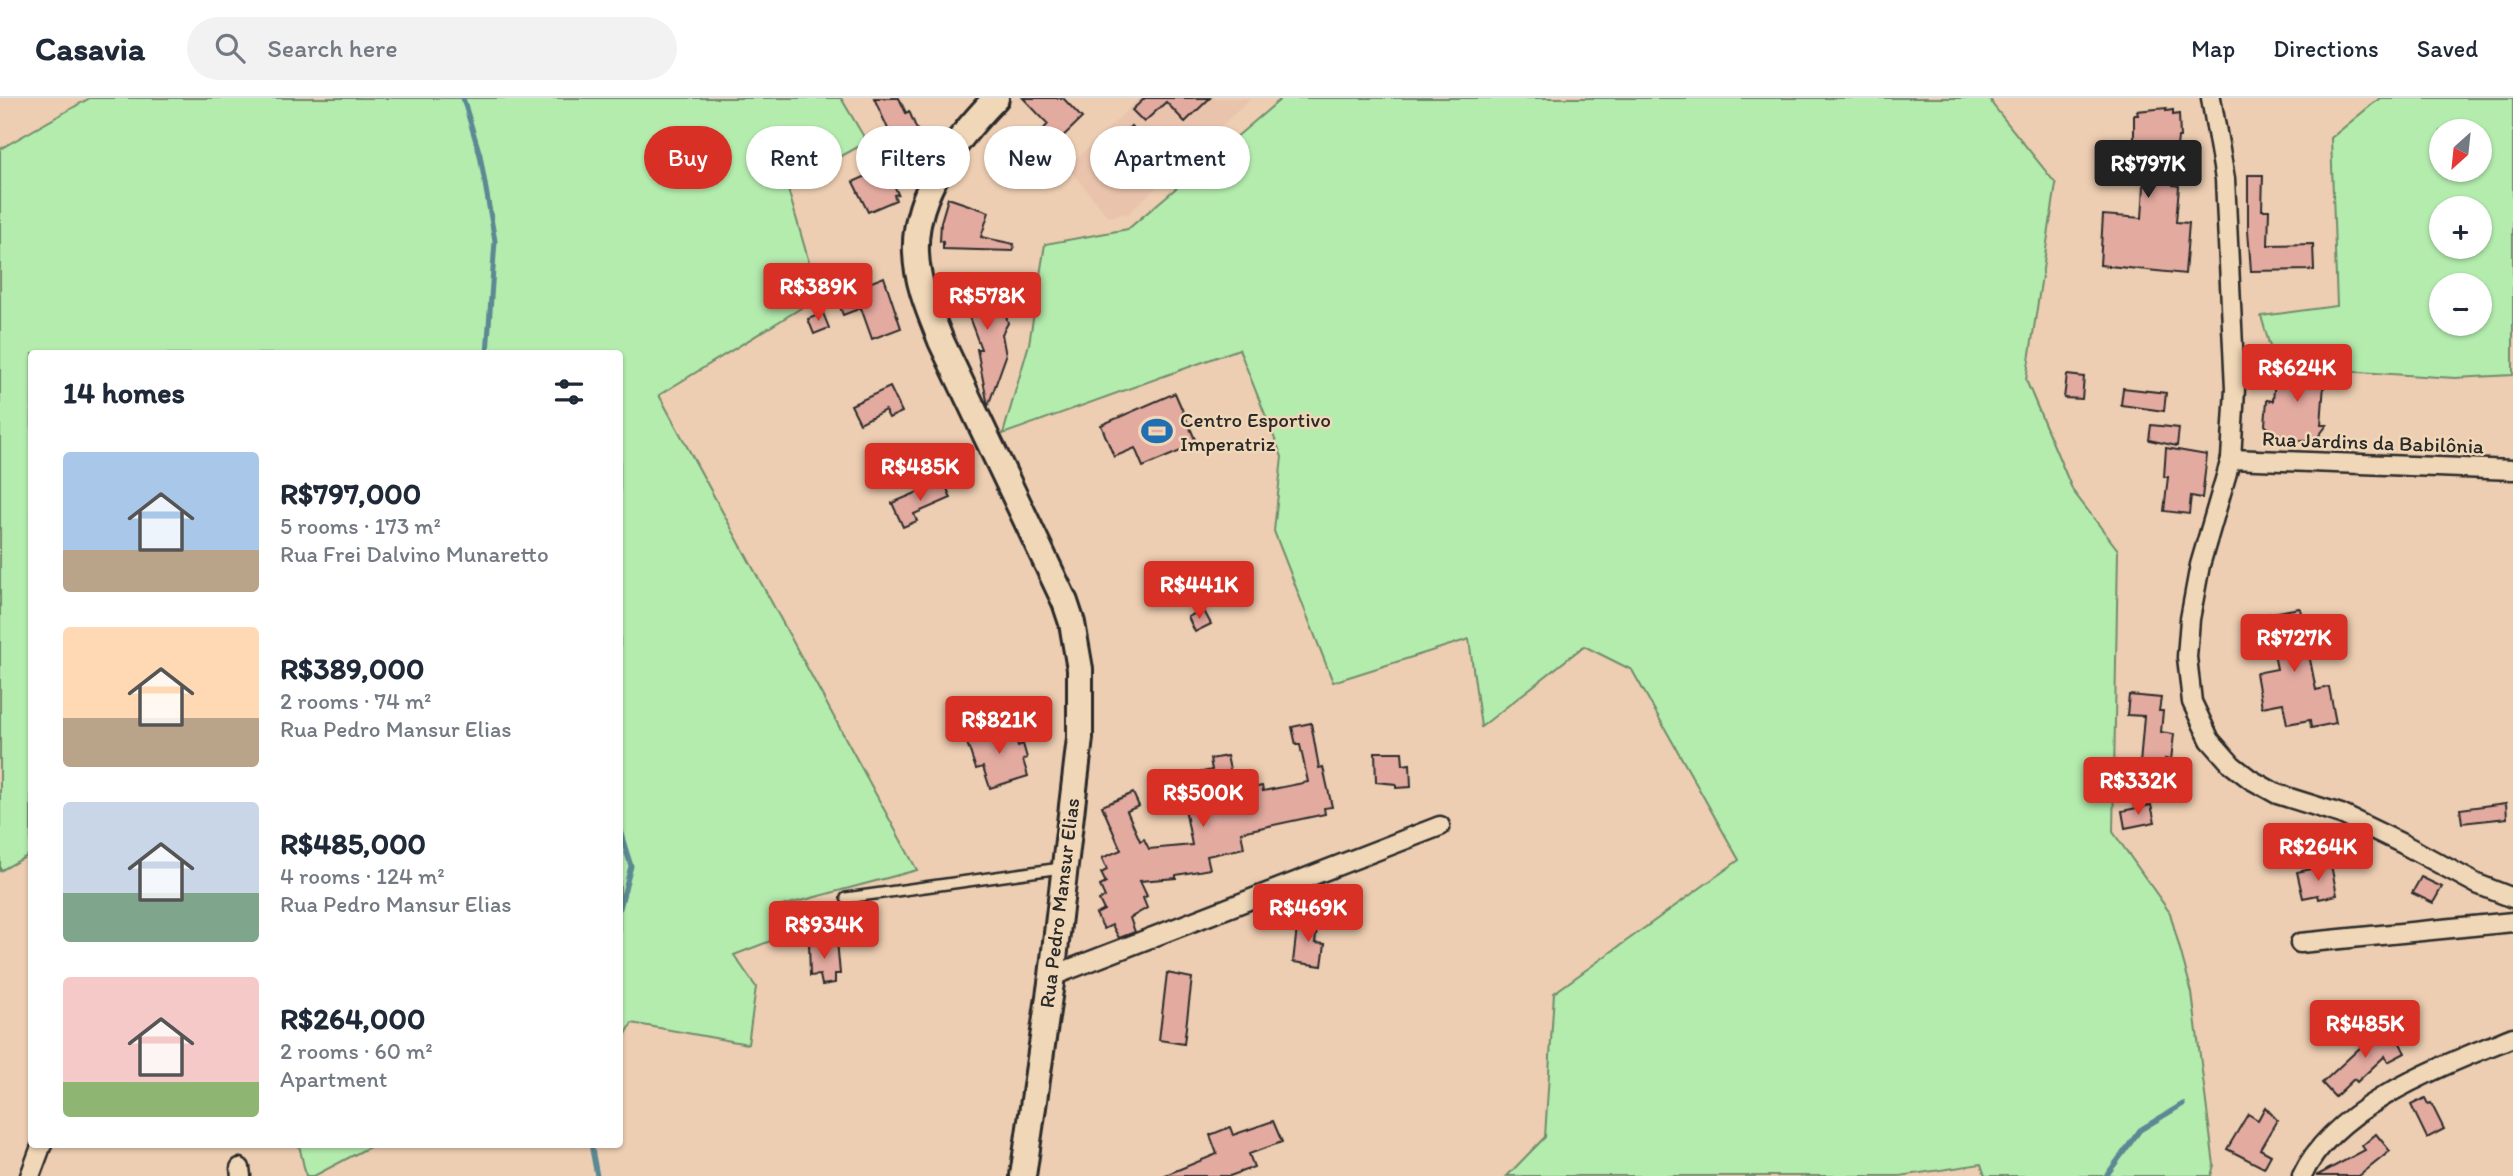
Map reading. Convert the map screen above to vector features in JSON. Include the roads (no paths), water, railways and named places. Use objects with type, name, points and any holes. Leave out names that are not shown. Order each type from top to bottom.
[{"type":"main road","name":"Rua Pedro Mansur Elias","points":[[996,98],[974,122],[942,166],[921,210],[916,253],[927,307],[941,341],[1065,602],[1072,623],[1080,669],[1081,714],[1052,976],[1023,1176]]},
{"type":"street","points":[[2210,98],[2226,196],[2235,389],[2231,459],[2200,565],[2189,633],[2187,657],[2190,691],[2196,710],[2210,740],[2232,765],[2250,779],[2277,794],[2341,814],[2477,884],[2513,898]]},
{"type":"street","name":"Rua Jardins da Babilônia","points":[[2231,459],[2513,470]]},
{"type":"street","points":[[1052,976],[1440,826]]},
{"type":"street","points":[[2300,943],[2513,922]]},
{"type":"street","points":[[2302,1176],[2322,1144],[2346,1121],[2371,1103],[2513,1037]]},
{"type":"street","points":[[30,1176],[40,1148]]},
{"type":"lane","points":[[846,898],[1063,868]]},
{"type":"waterway","points":[[463,98],[480,155],[495,241],[487,350]]},
{"type":"waterway","points":[[623,841],[631,866],[623,897]]},
{"type":"waterway","points":[[2106,1176],[2140,1130],[2183,1104]]},
{"type":"waterway","points":[[592,1148],[597,1176]]},
{"type":"place","name":"Centro Esportivo Imperatriz","points":[[1157,431]]}]
